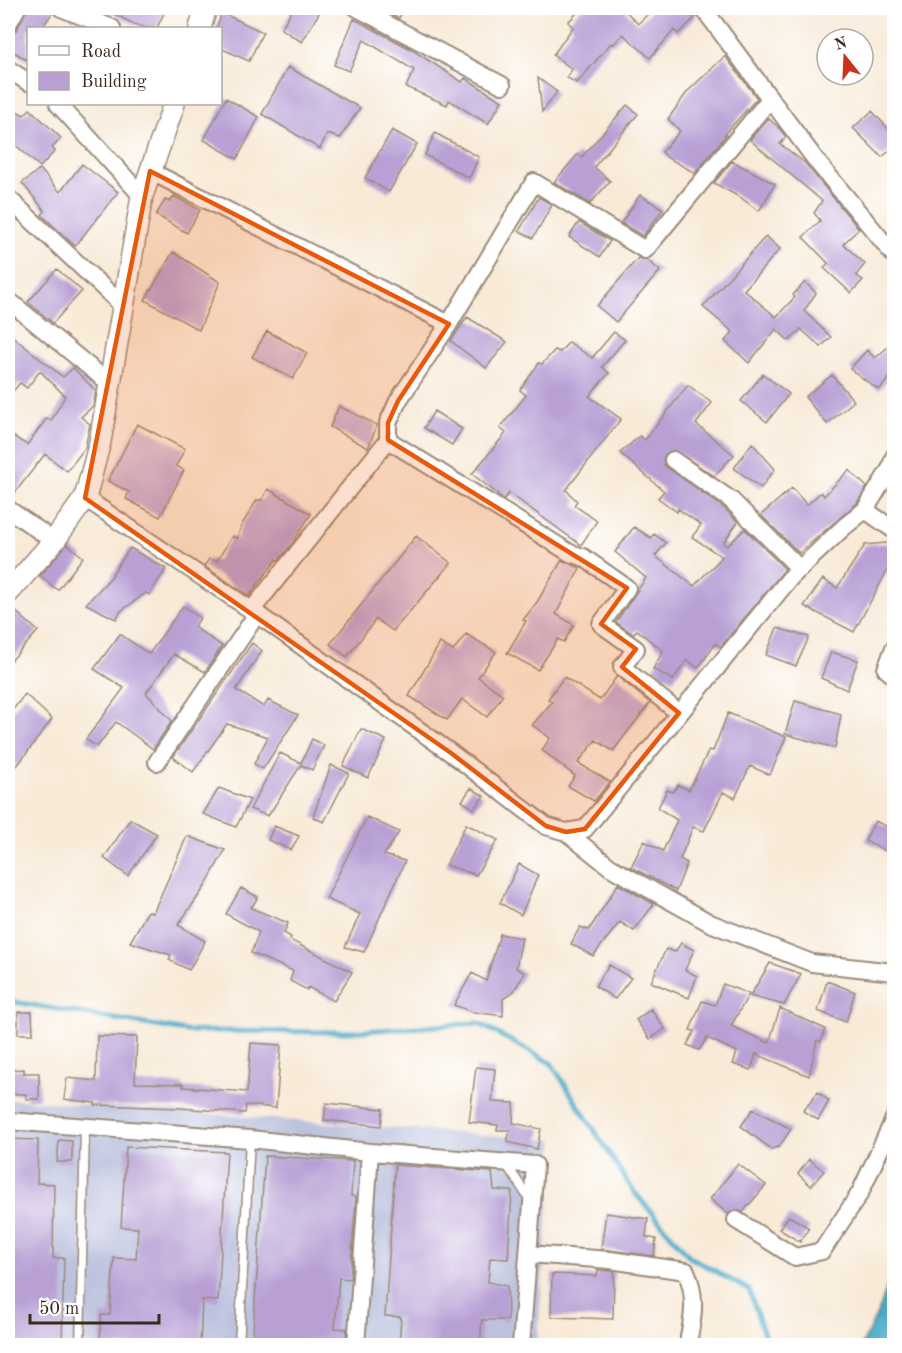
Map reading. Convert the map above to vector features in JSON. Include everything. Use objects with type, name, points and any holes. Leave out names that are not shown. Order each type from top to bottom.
[{"type":"street","points":[[8,24],[17,8]]},
{"type":"street","points":[[61,8],[109,27]]},
{"type":"street","points":[[200,27],[206,8]]},
{"type":"street","points":[[357,8],[502,85]]},
{"type":"street","points":[[703,8],[818,163],[894,255]]},
{"type":"street","points":[[8,69],[27,81]]},
{"type":"street","points":[[157,762],[254,613],[388,440],[388,423],[398,401],[449,324],[534,182],[645,250],[770,99]]},
{"type":"street","points":[[59,105],[142,196]]},
{"type":"street","points":[[8,592],[54,541],[85,498],[100,442],[142,196],[174,105]]},
{"type":"street","points":[[150,171],[449,324]]},
{"type":"street","points":[[8,198],[124,307]]},
{"type":"street","points":[[8,300],[110,384]]},
{"type":"street","points":[[388,440],[570,553],[583,556],[627,588],[601,624],[636,649],[622,667],[679,713]]},
{"type":"street","points":[[566,832],[585,829],[800,568],[865,510],[890,469],[894,457]]},
{"type":"street","points":[[673,460],[731,500],[800,568]]},
{"type":"street","points":[[85,498],[254,613],[451,753],[546,826],[566,832],[610,867],[710,923],[812,963],[894,972]]},
{"type":"street","points":[[8,509],[54,541]]},
{"type":"street","points":[[865,510],[894,530]]},
{"type":"street","points":[[894,648],[886,669],[894,676]]},
{"type":"street","points":[[736,1220],[795,1257],[822,1251],[860,1193],[894,1119]]},
{"type":"street","points":[[8,1121],[250,1139],[370,1152],[535,1165],[521,1346]]},
{"type":"street","points":[[356,1346],[370,1152]]},
{"type":"street","points":[[528,1254],[610,1260],[686,1272],[692,1285],[694,1312],[689,1337]]},
{"type":"lane","points":[[80,1346],[85,1128]]},
{"type":"lane","points":[[239,1346],[250,1139]]},
{"type":"lane","points":[[505,1163],[532,1203]]},
{"type":"highlighted area","points":[[150,171],[449,324],[398,401],[388,423],[388,440],[627,588],[601,624],[636,649],[622,667],[679,713],[585,829],[566,832],[546,826],[451,753],[85,498]]},
{"type":"shaded area","points":[[8,1099],[554,1140],[537,1345],[8,1345]]},
{"type":"water","points":[[894,1265],[894,1345],[862,1345],[881,1305]]},
{"type":"building","points":[[27,8],[51,8],[52,13],[43,27],[27,27],[27,60],[8,48],[8,34],[17,30]]},
{"type":"building","points":[[102,8],[157,8],[165,11],[157,27],[143,27]]},
{"type":"building","points":[[293,8],[322,8],[302,42],[281,29]]},
{"type":"building","points":[[378,8],[405,8],[399,18]]},
{"type":"building","points":[[582,8],[623,8],[638,24],[654,8],[692,8],[696,17],[678,34],[674,30],[650,58],[623,34],[613,45],[611,43],[577,83],[567,78],[572,69],[553,55],[573,27],[568,22]]},
{"type":"building","points":[[220,12],[263,32],[249,61],[222,49],[222,27],[216,27]]},
{"type":"building","points":[[354,19],[411,49],[462,82],[465,78],[502,101],[488,124],[449,100],[447,105],[406,87],[414,70],[364,40],[349,71],[334,65]]},
{"type":"building","points":[[725,56],[757,98],[724,135],[726,135],[695,173],[668,158],[662,152],[680,131],[668,119],[688,91]]},
{"type":"building","points":[[288,67],[360,108],[340,138],[327,134],[320,149],[262,114]]},
{"type":"building","points":[[538,78],[557,92],[542,112]]},
{"type":"building","points":[[226,98],[259,117],[237,159],[204,140]]},
{"type":"building","points":[[627,105],[638,114],[594,167],[610,181],[590,204],[554,182],[578,154],[582,157]]},
{"type":"building","points":[[8,106],[24,115],[30,109],[61,138],[52,148],[55,151],[40,167],[8,138]]},
{"type":"building","points":[[872,111],[894,135],[894,147],[882,157],[853,128]]},
{"type":"building","points":[[768,118],[786,137],[780,144],[805,163],[859,229],[843,244],[865,264],[856,275],[863,280],[851,293],[824,268],[828,263],[803,237],[819,222],[820,220],[814,213],[822,201],[750,140]]},
{"type":"building","points":[[392,130],[417,144],[389,192],[365,178]]},
{"type":"building","points":[[435,133],[479,157],[469,178],[425,155]]},
{"type":"building","points":[[732,161],[775,184],[759,211],[714,183]]},
{"type":"building","points":[[82,164],[118,192],[75,246],[42,215],[45,211],[22,183],[40,169],[60,192]]},
{"type":"building","points":[[640,195],[663,209],[643,236],[621,223]]},
{"type":"building","points":[[174,196],[200,210],[187,233],[156,215],[165,200],[170,202]]},
{"type":"building","points":[[539,197],[552,205],[533,238],[519,231]]},
{"type":"building","points":[[579,222],[610,241],[600,257],[569,237]]},
{"type":"building","points":[[766,236],[780,249],[744,290],[776,317],[795,297],[793,295],[805,282],[816,293],[804,311],[831,337],[821,347],[801,329],[789,341],[776,329],[749,363],[725,341],[733,332],[703,307]]},
{"type":"building","points":[[173,252],[220,282],[199,330],[145,300]]},
{"type":"building","points":[[638,258],[647,260],[660,271],[616,322],[597,306]]},
{"type":"building","points":[[57,269],[82,291],[53,323],[28,302]]},
{"type":"building","points":[[467,317],[507,342],[486,368],[451,341]]},
{"type":"building","points":[[267,331],[307,353],[293,379],[252,357]]},
{"type":"building","points":[[614,332],[625,340],[602,367],[609,373],[589,396],[621,419],[566,490],[577,501],[574,505],[597,521],[581,545],[509,493],[504,499],[472,474],[506,433],[500,428],[526,395],[520,390],[539,363],[542,364],[555,350],[560,352],[569,342],[592,358]]},
{"type":"building","points":[[8,333],[63,377],[73,368],[96,391],[93,406],[81,417],[90,424],[85,448],[67,471],[45,454],[10,499],[8,499],[8,433],[27,445],[47,418],[51,421],[65,396],[40,371],[27,388],[20,383],[8,397]]},
{"type":"building","points":[[894,342],[894,372],[879,390],[850,369],[867,350],[875,358]]},
{"type":"building","points":[[763,374],[789,394],[767,422],[741,401]]},
{"type":"building","points":[[832,375],[854,401],[827,424],[805,397]]},
{"type":"building","points":[[688,385],[712,403],[696,424],[734,455],[714,476],[674,450],[665,454],[664,465],[724,508],[738,522],[723,543],[727,546],[745,529],[785,569],[720,647],[716,643],[698,668],[687,660],[673,680],[653,669],[663,651],[637,630],[633,634],[616,622],[646,578],[615,552],[634,527],[651,538],[654,534],[666,543],[655,556],[694,586],[722,557],[692,537],[701,525],[658,498],[664,491],[620,453],[640,436],[645,440]]},
{"type":"building","points":[[339,406],[377,425],[368,448],[330,427]]},
{"type":"building","points":[[434,411],[462,429],[452,445],[424,428]]},
{"type":"building","points":[[137,424],[185,449],[176,466],[184,470],[160,517],[126,499],[129,492],[108,481]]},
{"type":"building","points":[[752,443],[775,469],[761,488],[734,468]]},
{"type":"building","points":[[849,470],[867,487],[857,503],[799,553],[761,515],[792,488],[807,505],[821,492],[824,496]]},
{"type":"building","points":[[268,489],[311,514],[291,545],[279,560],[277,559],[249,596],[204,566],[209,559],[217,561],[232,536],[237,539],[241,526],[257,500],[262,500]]},
{"type":"building","points":[[416,536],[451,563],[393,631],[376,619],[347,657],[330,644]]},
{"type":"building","points":[[886,543],[894,549],[894,558],[854,632],[804,606],[823,579],[837,588],[865,545]]},
{"type":"building","points":[[67,544],[83,557],[58,590],[40,576]]},
{"type":"building","points":[[130,548],[166,569],[149,595],[146,593],[121,611],[116,619],[86,604],[113,575]]},
{"type":"building","points":[[562,560],[580,568],[556,614],[574,625],[564,642],[558,639],[538,670],[507,653],[526,621],[523,620],[537,602]]},
{"type":"building","points":[[183,606],[200,618],[194,627],[222,646],[205,672],[174,654],[146,693],[172,721],[153,749],[116,722],[97,747],[86,739],[124,688],[94,669],[120,634],[149,654]]},
{"type":"building","points":[[14,610],[38,631],[8,664],[8,618]]},
{"type":"building","points":[[777,628],[809,637],[796,666],[766,655]]},
{"type":"building","points":[[466,634],[496,652],[478,677],[503,695],[487,717],[462,699],[447,720],[409,696],[440,643],[453,651]]},
{"type":"building","points":[[252,643],[262,651],[236,690],[264,707],[268,700],[298,715],[263,769],[254,764],[268,737],[227,724],[193,772],[173,757]]},
{"type":"building","points":[[831,652],[858,660],[847,690],[821,678]]},
{"type":"building","points":[[617,676],[650,703],[613,751],[596,740],[578,763],[610,782],[594,801],[568,786],[575,776],[542,750],[550,738],[532,725],[552,702],[548,699],[564,677],[600,700]]},
{"type":"building","points":[[25,694],[52,719],[17,766],[8,760],[8,716]]},
{"type":"building","points":[[795,701],[841,714],[835,748],[785,734]]},
{"type":"building","points":[[728,713],[786,737],[770,775],[750,766],[735,798],[723,792],[704,831],[693,827],[680,859],[687,863],[676,891],[631,867],[644,841],[663,851],[677,820],[658,808],[667,790],[673,792],[678,785],[689,790],[709,750],[713,751]]},
{"type":"building","points":[[361,729],[386,740],[368,778],[343,766]]},
{"type":"building","points":[[312,739],[324,745],[312,770],[301,765],[268,816],[250,809],[280,753],[301,763]]},
{"type":"building","points":[[331,765],[349,773],[324,822],[313,817]]},
{"type":"building","points":[[219,788],[250,800],[236,827],[203,814]]},
{"type":"building","points":[[471,788],[484,796],[474,809],[462,801]]},
{"type":"building","points":[[367,817],[399,832],[384,855],[405,861],[364,952],[345,947],[360,914],[326,899]]},
{"type":"building","points":[[130,819],[157,834],[128,876],[104,858]]},
{"type":"building","points":[[875,821],[894,830],[894,855],[865,841]]},
{"type":"building","points":[[466,824],[498,840],[476,875],[446,865]]},
{"type":"building","points":[[274,826],[299,836],[291,850],[268,840]]},
{"type":"building","points":[[187,836],[225,850],[204,888],[178,925],[205,941],[189,970],[169,960],[171,955],[130,942],[148,911],[153,913]]},
{"type":"building","points":[[519,864],[538,875],[521,915],[500,903]]},
{"type":"building","points":[[618,884],[654,904],[634,931],[620,922],[593,956],[571,944],[580,927],[589,930]]},
{"type":"building","points":[[241,888],[258,897],[251,908],[288,923],[284,933],[291,937],[290,940],[352,972],[334,1001],[308,987],[307,990],[290,981],[293,971],[251,953],[259,932],[226,914]]},
{"type":"building","points":[[500,934],[522,938],[516,968],[525,973],[513,992],[503,999],[503,1016],[473,1012],[454,1005],[472,973],[486,981]]},
{"type":"building","points":[[681,943],[694,950],[685,970],[697,976],[689,998],[651,982],[666,949],[675,952]]},
{"type":"building","points":[[770,963],[801,974],[784,1005],[750,996]]},
{"type":"building","points":[[609,965],[631,978],[615,999],[595,986]]},
{"type":"building","points":[[827,981],[855,992],[846,1022],[818,1011]]},
{"type":"building","points":[[723,984],[749,994],[731,1026],[769,1043],[780,1008],[825,1029],[821,1042],[817,1040],[809,1076],[756,1054],[751,1070],[733,1064],[737,1052],[707,1038],[699,1050],[687,1045],[695,1031],[690,1030],[702,1001],[715,1005]]},
{"type":"building","points":[[651,1009],[665,1029],[650,1039],[636,1020]]},
{"type":"building","points":[[18,1012],[32,1012],[33,1034],[18,1034]]},
{"type":"building","points":[[97,1036],[137,1037],[135,1083],[183,1084],[183,1087],[247,1092],[251,1043],[281,1045],[276,1108],[246,1105],[245,1113],[95,1105],[95,1103],[64,1099],[67,1078],[96,1081]]},
{"type":"building","points":[[476,1067],[495,1069],[492,1102],[514,1103],[513,1123],[541,1129],[537,1149],[507,1142],[510,1130],[497,1130],[498,1125],[469,1122]]},
{"type":"building","points":[[24,1069],[24,1073],[39,1073],[39,1099],[26,1099],[26,1094],[8,1094],[8,1070]]},
{"type":"building","points":[[818,1092],[829,1101],[818,1120],[803,1111]]},
{"type":"building","points":[[326,1103],[383,1109],[381,1126],[324,1120]]},
{"type":"building","points":[[753,1109],[791,1129],[779,1147],[771,1149],[741,1126]]},
{"type":"building","points":[[8,1139],[38,1140],[37,1183],[54,1184],[53,1258],[64,1258],[62,1346],[8,1346]]},
{"type":"building","points":[[59,1140],[72,1141],[72,1162],[57,1162]]},
{"type":"building","points":[[126,1147],[227,1152],[218,1301],[202,1300],[200,1346],[100,1346],[101,1315],[110,1315],[114,1258],[136,1259],[138,1228],[121,1227]]},
{"type":"building","points":[[265,1156],[353,1161],[351,1196],[356,1197],[350,1279],[339,1278],[335,1328],[347,1329],[346,1346],[252,1346]]},
{"type":"building","points":[[809,1159],[824,1171],[811,1186],[798,1174]]},
{"type":"building","points":[[738,1164],[766,1185],[743,1212],[736,1210],[728,1214],[710,1199]]},
{"type":"building","points":[[395,1165],[492,1172],[494,1190],[512,1191],[508,1259],[490,1258],[488,1282],[507,1286],[508,1320],[482,1320],[480,1346],[399,1346],[401,1317],[385,1316]]},
{"type":"building","points":[[606,1213],[648,1219],[646,1237],[656,1239],[654,1256],[601,1249]]},
{"type":"building","points":[[789,1216],[809,1228],[800,1242],[779,1229]]},
{"type":"building","points":[[598,1270],[614,1271],[613,1319],[551,1317],[552,1274],[597,1276]]},
{"type":"waterway","points":[[8,1001],[186,1031],[349,1032],[478,1023],[551,1063],[634,1192],[690,1257],[749,1290],[768,1346]]}]
